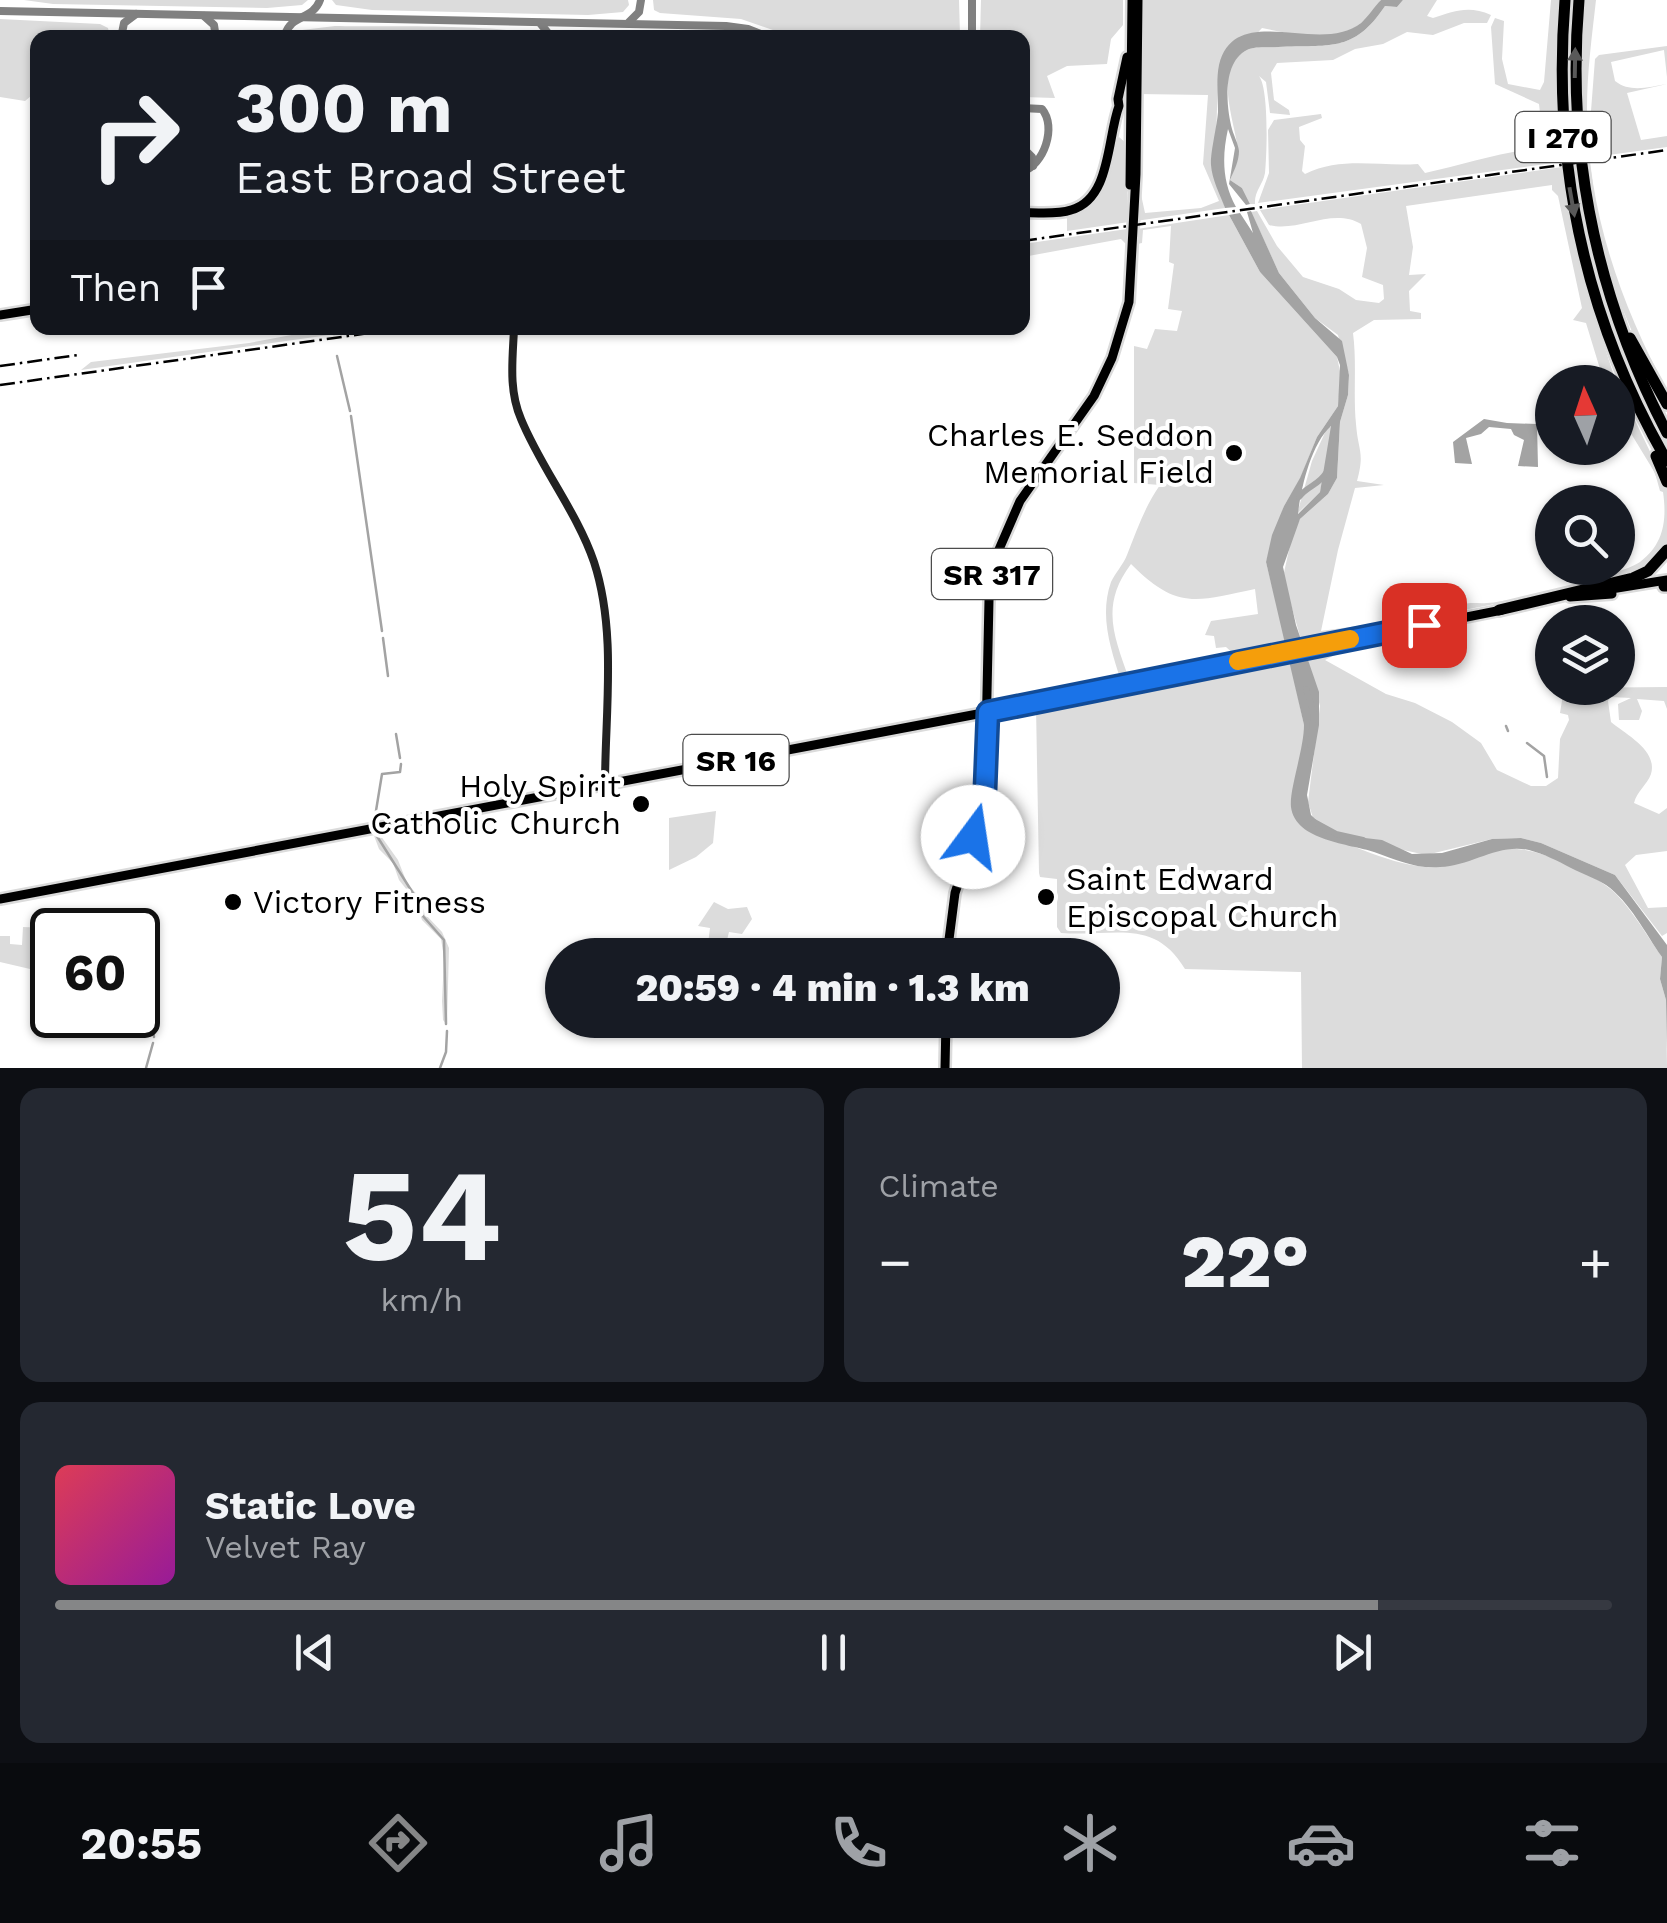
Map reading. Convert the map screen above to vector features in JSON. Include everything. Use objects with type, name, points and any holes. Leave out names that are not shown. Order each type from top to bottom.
[{"type":"highway","name":"I 270","points":[[1565,0],[1561,68],[1564,140],[1587,273],[1606,350],[1662,458]]},
{"type":"highway","name":"I 270","points":[[1579,0],[1576,102],[1580,162],[1591,229],[1616,319],[1667,433]]},
{"type":"highway","points":[[1591,229],[1622,321],[1667,404]]},
{"type":"highway","points":[[1641,382],[1667,425]]},
{"type":"highway","points":[[1662,458],[1667,472]]},
{"type":"highway","points":[[1662,458],[1667,482]]},
{"type":"highway","points":[[1499,610],[1633,578],[1648,571],[1667,550]]},
{"type":"main road","name":"SR 317","points":[[1129,105],[1118,99],[1132,39],[1135,0]]},
{"type":"main road","name":"SR 317","points":[[1126,307],[1135,0]]},
{"type":"main road","name":"SR 317","points":[[949,938],[954,893],[985,789],[990,591],[999,546],[1025,492],[1094,396],[1114,352],[1126,307],[1134,260],[1129,105]]},
{"type":"main road","points":[[1030,212],[1064,212],[1085,203],[1099,184],[1108,149],[1129,105]]},
{"type":"main road","points":[[1108,149],[1122,135],[1128,139],[1130,152]]},
{"type":"main road","points":[[0,313],[30,307]]},
{"type":"main road","points":[[514,335],[514,387],[525,426],[538,458],[585,540],[601,588],[607,634],[604,785]]},
{"type":"main road","name":"SR 16","points":[[0,899],[988,712],[1499,610],[1666,584]]},
{"type":"main road","points":[[945,1068],[946,1038]]},
{"type":"shaded area","points":[[24,0],[308,0],[302,5],[267,8],[53,4]]},
{"type":"shaded area","points":[[332,0],[628,0],[629,5],[623,12],[588,15],[372,10],[336,5]]},
{"type":"shaded area","points":[[653,0],[959,0],[960,30],[773,30],[741,19],[654,10]]},
{"type":"shaded area","points":[[981,0],[1123,0],[1123,25],[1111,39],[1107,64],[1067,66],[1047,76],[1055,98],[1030,97],[1030,30],[980,30]]},
{"type":"shaded area","points":[[1138,0],[1381,0],[1369,16],[1342,33],[1296,35],[1262,28],[1218,75],[1216,142],[1211,159],[1225,208],[1067,231],[1067,215],[1088,205],[1119,137],[1127,144],[1128,220],[1138,218],[1140,190],[1145,213],[1201,208],[1219,201],[1203,164],[1208,95],[1138,94]]},
{"type":"shaded area","points":[[1381,0],[1403,0],[1397,7],[1385,6],[1351,39],[1326,45],[1254,48],[1233,64],[1228,98],[1239,151],[1230,180],[1242,188],[1250,204],[1246,205],[1229,184],[1235,148],[1228,129],[1224,169],[1236,207],[1225,208],[1211,160],[1218,112],[1218,71],[1228,46],[1242,36],[1260,32],[1344,32],[1361,23]]},
{"type":"shaded area","points":[[1403,0],[1437,0],[1427,16],[1433,18],[1469,10],[1491,15],[1487,23],[1464,23],[1433,35],[1407,32],[1333,60],[1277,63],[1271,73],[1274,100],[1290,115],[1270,113],[1266,82],[1259,76],[1266,107],[1266,164],[1255,204],[1250,204],[1242,188],[1230,180],[1238,151],[1228,82],[1236,58],[1254,48],[1326,45],[1351,39],[1385,6],[1397,7]]},
{"type":"shaded area","points":[[1551,0],[1560,0],[1556,77],[1561,162],[1258,203],[1269,173],[1268,130],[1274,120],[1321,114],[1322,118],[1299,127],[1305,146],[1305,174],[1333,165],[1361,163],[1418,164],[1425,173],[1544,148],[1539,104],[1495,84],[1491,27],[1495,18],[1504,21],[1502,59],[1508,84],[1540,90]]},
{"type":"shaded area","points":[[1569,0],[1574,0],[1572,60],[1579,173],[1600,281],[1631,365],[1625,365],[1611,333],[1574,193],[1566,89]]},
{"type":"shaded area","points":[[1583,0],[1596,0],[1587,109],[1600,218],[1621,289],[1667,390],[1667,400],[1616,292],[1595,219],[1580,100]]},
{"type":"shaded area","points":[[0,19],[100,24],[108,28],[30,30],[30,97],[25,101],[0,97]]},
{"type":"shaded area","points":[[335,26],[503,30],[302,30]]},
{"type":"shaded area","points":[[1667,46],[1667,77],[1664,50],[1611,62],[1615,81],[1621,85],[1640,88],[1667,84],[1627,93],[1641,140],[1667,136],[1667,147],[1594,157],[1591,111],[1595,59],[1599,55]]},
{"type":"shaded area","points":[[1562,167],[1586,290],[1610,365],[1599,365],[1586,323],[1573,320],[1582,308],[1558,196],[1552,185],[1406,206],[1413,247],[1409,275],[1426,274],[1409,291],[1410,311],[1421,313],[1421,319],[1374,320],[1353,333],[1355,413],[1361,457],[1357,481],[1384,485],[1355,488],[1321,631],[1451,607],[1454,613],[1302,643],[1283,577],[1293,532],[1300,519],[1328,494],[1337,478],[1340,422],[1349,375],[1338,335],[1315,318],[1279,273],[1251,212],[1257,211],[1277,246],[1303,277],[1339,289],[1356,300],[1379,303],[1384,299],[1383,285],[1362,277],[1367,248],[1361,224],[1338,218],[1280,227],[1269,225],[1260,210]]},
{"type":"shaded area","points":[[1251,211],[1279,273],[1315,318],[1342,341],[1349,375],[1340,422],[1337,478],[1328,494],[1300,519],[1283,567],[1296,625],[1319,692],[1319,725],[1307,795],[1311,815],[1331,834],[1382,840],[1412,854],[1442,853],[1492,839],[1521,838],[1615,875],[1667,945],[1667,1049],[1666,1000],[1660,979],[1662,957],[1630,909],[1606,885],[1529,850],[1495,852],[1451,866],[1414,865],[1325,839],[1302,827],[1295,818],[1291,800],[1304,725],[1266,562],[1284,506],[1317,437],[1338,406],[1340,365],[1260,272],[1229,215],[1240,213],[1253,233],[1247,212]],"holes":[[[1331,426],[1320,492],[1298,514],[1304,479]]]},
{"type":"shaded area","points":[[1229,215],[1260,272],[1337,357],[1341,376],[1338,406],[1317,437],[1284,506],[1266,562],[1287,646],[1237,657],[1226,647],[1216,648],[1214,636],[1205,635],[1211,621],[1258,614],[1255,589],[1188,599],[1162,589],[1131,564],[1121,579],[1113,607],[1115,635],[1129,679],[1121,681],[1108,632],[1108,595],[1160,485],[1134,483],[1134,346],[1147,349],[1155,329],[1177,331],[1182,311],[1168,309],[1174,264],[1169,262],[1171,226],[1143,230],[1142,243],[1137,244],[1137,229]]},
{"type":"shaded area","points":[[1127,229],[1126,244],[1121,239],[1030,256],[1030,243]]},
{"type":"shaded area","points":[[292,335],[329,335],[81,370],[91,362]]},
{"type":"shaded area","points":[[1635,375],[1667,441],[1667,453],[1635,389]]},
{"type":"shaded area","points":[[1484,419],[1535,424],[1538,467],[1518,466],[1524,440],[1511,429],[1489,427],[1466,438],[1472,464],[1455,463],[1453,442]]},
{"type":"shaded area","points":[[1635,420],[1667,487],[1667,547],[1663,555],[1635,574],[1635,564],[1654,547],[1664,522],[1663,492],[1635,440]]},
{"type":"shaded area","points":[[1328,426],[1333,428],[1320,492],[1297,514],[1312,461]]},
{"type":"shaded area","points":[[1593,585],[1464,610],[1464,604]]},
{"type":"shaded area","points":[[1397,635],[1382,644],[1325,660],[1386,694],[1415,703],[1452,722],[1481,743],[1497,770],[1531,786],[1546,786],[1558,778],[1560,739],[1569,720],[1568,715],[1560,713],[1561,705],[1609,705],[1611,722],[1650,757],[1651,774],[1634,803],[1659,814],[1667,808],[1667,851],[1636,855],[1625,865],[1648,908],[1667,907],[1667,933],[1662,936],[1615,875],[1541,843],[1521,838],[1492,839],[1426,855],[1331,834],[1314,821],[1308,802],[1320,706],[1306,653]]},
{"type":"shaded area","points":[[1289,656],[1304,725],[1291,802],[1303,826],[1410,865],[1447,866],[1496,851],[1519,849],[1565,863],[1596,879],[1623,902],[1662,957],[1667,1068],[1302,1068],[1301,972],[1185,969],[1160,942],[1146,936],[1061,933],[1057,927],[1057,879],[1040,877],[1039,873],[1036,706]]},
{"type":"shaded area","points":[[1635,687],[1667,687],[1667,709],[1664,701],[1637,699],[1642,711],[1639,720],[1619,720],[1618,705],[1635,705]]},
{"type":"shaded area","points":[[716,811],[713,843],[696,857],[669,870],[669,818]]},
{"type":"shaded area","points":[[378,832],[449,948],[447,1025],[443,1020],[441,939],[422,920],[393,863],[379,849],[373,833]]},
{"type":"shaded area","points":[[714,902],[728,909],[747,907],[752,919],[742,934],[729,932],[728,938],[709,938],[710,928],[698,926]]},
{"type":"shaded area","points":[[23,927],[30,927],[30,969],[0,962],[0,936],[10,936],[10,944],[22,945]]},
{"type":"waterway","points":[[337,356],[350,411]]},
{"type":"waterway","points":[[351,416],[382,631]]},
{"type":"waterway","points":[[1299,497],[1326,473]]},
{"type":"waterway","points":[[383,638],[388,676]]},
{"type":"waterway","points":[[1306,689],[1314,714],[1310,745]]},
{"type":"waterway","points":[[1506,726],[1508,731]]},
{"type":"waterway","points":[[396,734],[400,758]]},
{"type":"waterway","points":[[1527,743],[1544,756],[1547,777]]},
{"type":"waterway","points":[[374,823],[382,774],[400,772],[401,764]]},
{"type":"waterway","points":[[1314,822],[1336,834],[1363,840]]},
{"type":"waterway","points":[[375,833],[416,898],[422,915],[444,940],[446,1024]]},
{"type":"waterway","points":[[440,1068],[447,1031]]},
{"type":"waterway","points":[[146,1068],[153,1043]]},
{"type":"taxiway","points":[[287,30],[320,0]]},
{"type":"taxiway","points":[[629,22],[639,12],[641,0]]},
{"type":"taxiway","points":[[972,0],[972,30]]},
{"type":"taxiway","points":[[0,11],[726,26],[751,30]]},
{"type":"taxiway","points":[[123,30],[124,23],[136,14]]},
{"type":"taxiway","points":[[204,16],[215,30]]},
{"type":"taxiway","points":[[540,23],[546,30]]},
{"type":"taxiway","points":[[1030,108],[1042,109],[1048,125],[1046,145],[1030,168]]},
{"type":"taxiway","points":[[1030,155],[1033,166]]},
{"type":"railway","points":[[1030,240],[1667,150]]},
{"type":"railway","points":[[0,385],[355,335]]},
{"type":"railway","points":[[0,366],[78,355]]},
{"type":"slow traffic","points":[[1238,661],[1350,639]]},
{"type":"place","name":"Charles E. Seddon Memorial Field","points":[[1234,453]]},
{"type":"place","name":"Holy Spirit Catholic Church","points":[[641,804]]},
{"type":"place","name":"Saint Edward Episcopal Church","points":[[1046,897]]},
{"type":"place","name":"Victory Fitness","points":[[233,902]]},
{"type":"route","points":[[973,837],[985,789],[988,712],[1424,625]]}]
